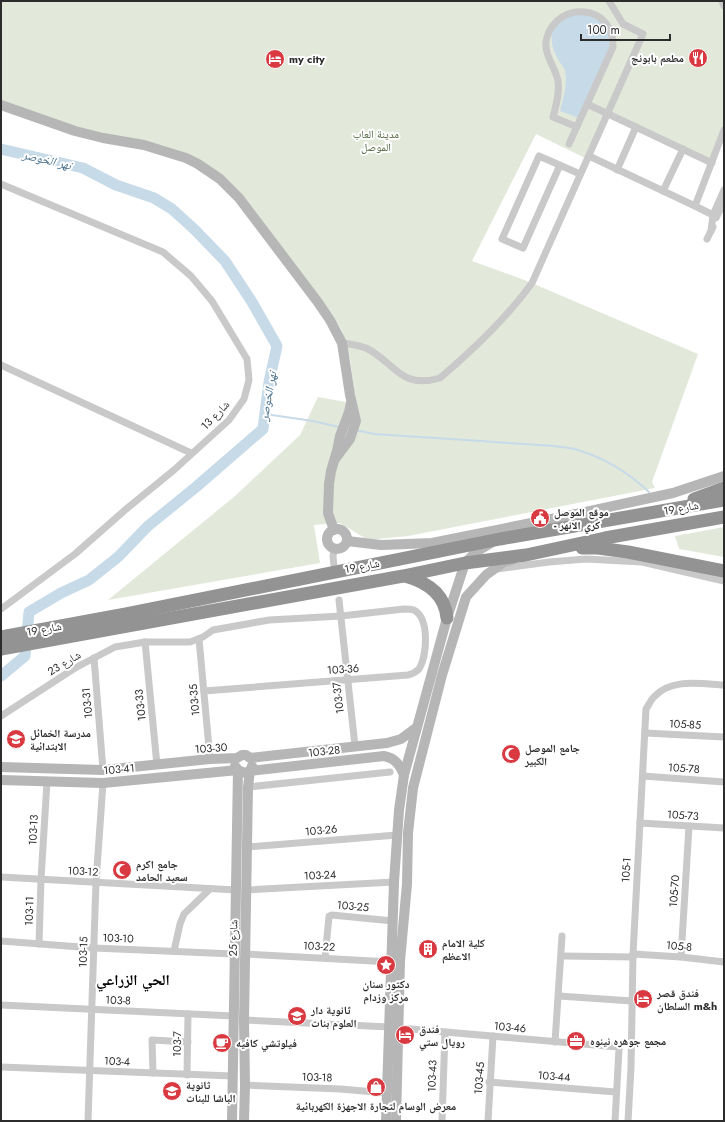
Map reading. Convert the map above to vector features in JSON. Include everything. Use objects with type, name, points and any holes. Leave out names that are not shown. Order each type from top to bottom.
[{"type":"highway","points":[[641,514],[687,501],[724,488]]},
{"type":"highway","name":"شارع 19","points":[[1,649],[500,539],[567,522],[641,514],[724,500]]},
{"type":"highway","name":"شارع 19","points":[[1,637],[127,620],[403,576],[465,563],[526,555],[605,538],[724,517]]},
{"type":"highway","points":[[550,550],[586,548],[610,549],[724,571]]},
{"type":"highway","points":[[403,576],[420,581],[434,590],[444,603],[447,618]]},
{"type":"main road","points":[[1,105],[80,133],[173,153],[198,164],[209,172],[230,188],[250,211],[321,307],[336,330],[342,343],[351,399],[356,416],[356,425],[345,437],[331,471],[328,513],[334,530]]},
{"type":"main road","points":[[345,437],[351,399]]},
{"type":"main road","points":[[347,541],[381,546],[432,543],[567,522],[673,493],[724,476]]},
{"type":"main road","points":[[338,529],[344,532],[347,541],[341,549],[334,549],[329,545],[327,539],[329,533],[338,529]]},
{"type":"main road","points":[[396,1121],[391,962],[397,835],[404,775],[447,618],[465,563],[476,552],[500,539]]},
{"type":"main road","points":[[386,1121],[390,1039],[394,1027],[406,884],[408,833],[413,788],[440,682],[466,597],[481,579],[492,569],[504,562],[526,555]]},
{"type":"main road","points":[[455,592],[466,597]]},
{"type":"main road","name":"103-30","points":[[1,767],[103,770],[210,759],[237,758],[244,755],[250,758],[387,744],[406,737],[416,728]]},
{"type":"main road","name":"103-28","points":[[238,770],[243,773],[384,756],[395,760],[400,766],[404,775]]},
{"type":"main road","name":"شارع 25","points":[[237,758],[235,764],[238,770],[241,890],[245,954],[244,1121]]},
{"type":"main road","name":"شارع 25","points":[[232,1121],[234,954],[247,847],[248,787],[252,765],[250,758]]},
{"type":"main road","points":[[23,781],[24,767]]},
{"type":"main road","name":"103-41","points":[[1,783],[23,781],[103,783],[238,770]]},
{"type":"street","points":[[342,343],[366,348],[405,377],[423,381],[440,378],[467,355],[514,306],[532,283],[643,34],[623,24],[609,1]]},
{"type":"street","points":[[722,1],[724,6]]},
{"type":"street","points":[[569,144],[577,127],[587,104],[611,53],[613,40],[609,26],[602,18],[594,12],[588,10],[573,9],[557,18],[551,26],[546,38],[546,49],[558,80],[557,102],[553,117],[577,127]]},
{"type":"street","points":[[587,104],[712,163]]},
{"type":"street","points":[[617,170],[636,127]]},
{"type":"street","points":[[695,206],[712,163],[722,143],[724,130]]},
{"type":"street","points":[[663,192],[683,149]]},
{"type":"street","points":[[560,165],[523,248],[502,239],[539,156],[560,165],[580,174]]},
{"type":"street","points":[[589,156],[663,192],[715,215]]},
{"type":"street","name":"شارع 13","points":[[1,184],[163,252],[191,276],[212,301],[247,359],[249,380],[244,399],[229,420],[174,470],[125,510],[75,554],[1,609]]},
{"type":"street","points":[[708,239],[724,190]]},
{"type":"street","points":[[715,215],[724,202]]},
{"type":"street","points":[[1,365],[191,454]]},
{"type":"street","points":[[334,549],[334,566]]},
{"type":"street","points":[[492,569],[586,559],[642,562],[724,581]]},
{"type":"street","name":"103-37","points":[[339,600],[356,746]]},
{"type":"street","name":"103-36","points":[[204,691],[408,675],[416,671],[421,664],[425,637],[422,619],[413,610],[404,609],[341,616]]},
{"type":"street","points":[[199,639],[213,630],[269,620],[341,616]]},
{"type":"street","name":"شارع 23","points":[[1,716],[69,672],[115,647],[145,642],[180,642],[199,639]]},
{"type":"street","name":"103-35","points":[[199,639],[210,759]]},
{"type":"street","name":"103-33","points":[[145,642],[157,765]]},
{"type":"street","name":"103-31","points":[[94,658],[103,770]]},
{"type":"street","name":"105-1","points":[[628,1121],[633,956],[646,709],[654,696],[669,686],[688,683],[724,685]]},
{"type":"street","name":"105-85","points":[[645,733],[724,736]]},
{"type":"street","points":[[248,787],[390,772]]},
{"type":"street","name":"105-78","points":[[643,776],[724,782]]},
{"type":"street","name":"103-13","points":[[41,879],[47,782]]},
{"type":"street","name":"103-15","points":[[88,1121],[96,882],[103,783]]},
{"type":"street","name":"105-73","points":[[640,823],[724,828]]},
{"type":"street","name":"105-70","points":[[681,957],[690,826]]},
{"type":"street","name":"103-26","points":[[247,847],[397,835]]},
{"type":"street","name":"103-12","points":[[1,877],[241,890]]},
{"type":"street","name":"103-11","points":[[39,944],[41,879]]},
{"type":"street","name":"103-24","points":[[241,890],[394,882]]},
{"type":"street","points":[[174,952],[180,924],[184,914],[210,889]]},
{"type":"street","name":"103-25","points":[[326,958],[328,916],[332,915],[393,921]]},
{"type":"street","points":[[555,1042],[562,956],[562,936]]},
{"type":"street","name":"103-10","points":[[1,941],[94,948],[234,954]]},
{"type":"street","name":"103-22","points":[[245,954],[391,962]]},
{"type":"street","name":"105-8","points":[[562,956],[681,957],[724,962]]},
{"type":"street","points":[[559,996],[632,1001]]},
{"type":"street","name":"103-8","points":[[1,1005],[234,1016]]},
{"type":"street","name":"103-7","points":[[187,1075],[188,1014]]},
{"type":"street","name":"103-46","points":[[244,1020],[394,1027],[618,1047],[618,1067]]},
{"type":"street","name":"103-43","points":[[442,1121],[445,1032]]},
{"type":"street","name":"103-45","points":[[488,1121],[493,1036]]},
{"type":"street","points":[[153,1073],[152,1040],[188,1042]]},
{"type":"street","name":"103-4","points":[[1,1067],[233,1076]]},
{"type":"street","points":[[615,1121],[618,1067],[630,1068]]},
{"type":"street","name":"103-44","points":[[490,1082],[616,1092]]},
{"type":"street","name":"103-18","points":[[245,1085],[340,1089],[387,1093]]},
{"type":"green space","name":"مدينة العاب الموصل","points":[[1,1],[724,1],[724,126],[711,161],[607,110],[585,158],[536,134],[472,261],[527,281],[698,354],[652,482],[655,488],[408,536],[368,540],[340,523],[314,525],[320,563],[108,600],[235,496],[300,435],[318,397],[356,404],[350,359],[342,331],[332,314],[206,165],[77,129],[1,103]]},
{"type":"green space","points":[[724,527],[724,557],[679,549],[675,536]]},
{"type":"water","points":[[580,12],[600,20],[608,32],[610,45],[579,118],[560,111],[565,91],[566,76],[565,71],[554,51],[552,34],[555,26],[560,21]]},
{"type":"waterway","name":"نهر الخوصر","points":[[1,149],[83,168],[116,185],[154,198],[172,209],[225,261],[252,302],[277,346],[269,382],[263,429],[148,526],[118,557],[89,580],[61,593],[29,612],[25,656],[1,676]]},
{"type":"waterway","points":[[265,414],[313,421],[339,427]]},
{"type":"waterway","points":[[355,430],[375,434],[572,448],[588,453],[616,467],[649,492]]},
{"type":"place","name":"مطعم بابونج","points":[[698,58]]},
{"type":"place","name":"my city","points":[[275,59]]},
{"type":"place","name":"موقع الموصل - كري الانهر","points":[[540,518]]},
{"type":"place","name":"مدرسة الخمائل الابتدائية","points":[[16,739]]},
{"type":"place","name":"جامع الموصل الكبير","points":[[511,754]]},
{"type":"place","name":"جامع اكرم سعيد الحامد","points":[[122,870]]},
{"type":"place","name":"كلية الامام الاعظم","points":[[428,949]]},
{"type":"place","name":"دكتور سنان مركز وزدام","points":[[386,965]]},
{"type":"place","name":"فندق قصر السلطان m&h","points":[[643,999]]},
{"type":"place","name":"ثانوية دار العلوم بنات","points":[[297,1016]]},
{"type":"place","name":"فندق رويال ستي","points":[[405,1035]]},
{"type":"place","name":"مجمع جوهره نينوه","points":[[576,1041]]},
{"type":"place","name":"فيلوتشي كافيه","points":[[222,1043]]},
{"type":"place","name":"معرض الوسام لتجارة الاجهزة الكهربائية","points":[[376,1087]]},
{"type":"place","name":"ثانوية الباشا للبنات","points":[[172,1091]]},
{"type":"district","name":"الحي الزراعي","points":[[133,980]]}]
